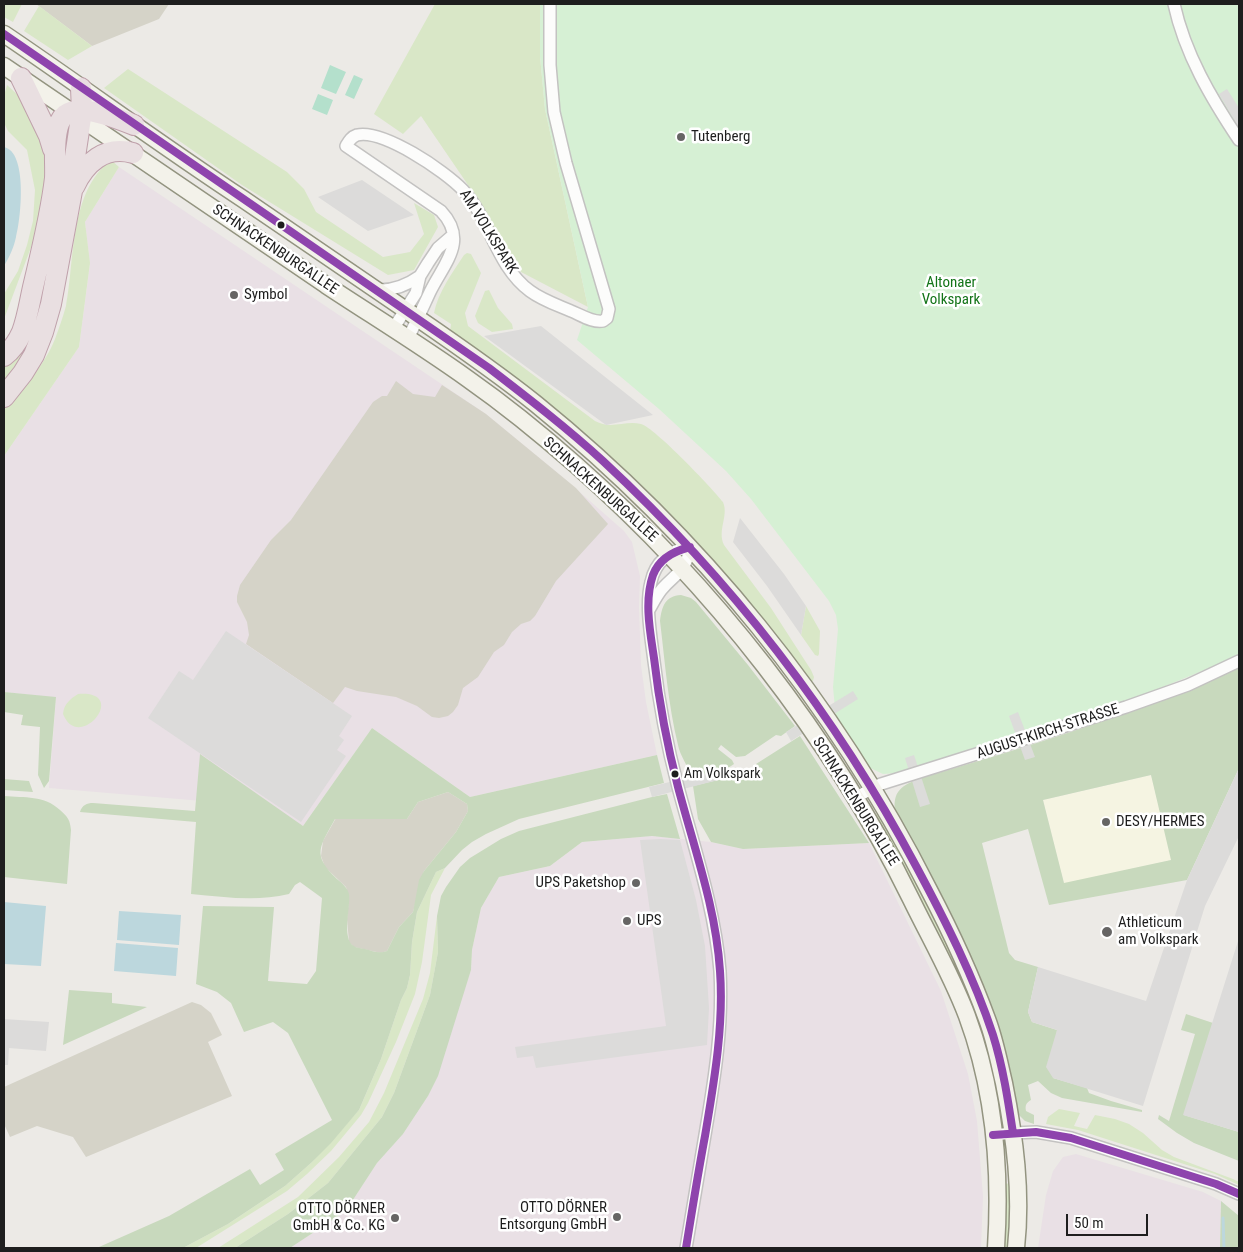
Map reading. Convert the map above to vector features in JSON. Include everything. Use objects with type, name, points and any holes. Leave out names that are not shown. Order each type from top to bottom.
[{"type":"highway","points":[[21,78],[49,136],[55,157]]},
{"type":"highway","points":[[4,397],[29,364],[43,332],[51,304],[72,191],[81,88]]},
{"type":"highway","points":[[4,356],[18,340],[25,320],[50,205],[59,122],[64,116],[78,113],[111,116],[134,125]]},
{"type":"highway","points":[[72,191],[81,172],[98,157],[118,150],[133,153]]},
{"type":"main road","name":"SCHNACKENBURGALLEE","points":[[4,34],[489,368],[574,435],[652,507],[756,622],[809,691],[893,820],[937,906],[980,1001],[996,1046],[1014,1133],[1018,1178],[1016,1248]]},
{"type":"main road","name":"SCHNACKENBURGALLEE","points":[[4,66],[78,113],[133,153],[472,381],[545,440],[616,502],[668,554],[721,612],[781,688],[855,798],[886,849],[960,1000],[978,1050],[985,1078],[993,1136],[997,1188],[996,1248]]},
{"type":"street","name":"AM VOLKSPARK","points":[[453,235],[450,222],[440,211],[346,146],[351,138],[368,135],[392,141],[442,172],[470,198],[514,276],[529,290],[554,304],[593,320],[599,322],[607,318],[609,309],[566,163],[554,112],[550,65],[550,4]]},
{"type":"street","points":[[1174,4],[1183,36],[1193,60],[1205,85],[1239,140]]},
{"type":"street","points":[[408,338],[420,276],[438,248],[453,235]]},
{"type":"street","points":[[393,329],[412,314],[430,292],[451,256],[454,243],[453,235]]},
{"type":"street","points":[[376,290],[394,289],[420,276]]},
{"type":"street","points":[[650,610],[660,592],[683,570],[690,547],[678,549],[668,554],[657,566],[652,576],[650,587],[650,610],[650,633],[664,728],[707,898],[717,945],[720,971],[718,1059],[686,1248]]},
{"type":"street","name":"AUGUST-KIRCH-STRASSE","points":[[855,798],[873,788],[1126,708],[1188,684],[1239,661]]},
{"type":"street","points":[[993,1136],[1036,1132],[1071,1138],[1216,1184],[1239,1194]]},
{"type":"shaded area","points":[[36,4],[169,4],[159,19],[92,46]]},
{"type":"shaded area","points":[[1227,89],[1239,108],[1239,128],[1219,94]]},
{"type":"shaded area","points":[[119,167],[486,414],[565,479],[624,531],[632,542],[640,576],[641,665],[646,702],[657,755],[470,797],[372,728],[303,826],[214,802],[49,788],[56,698],[4,692],[4,456],[79,347],[90,264],[85,222]]},
{"type":"shaded area","points":[[362,180],[414,215],[368,231],[318,197]]},
{"type":"shaded area","points":[[541,326],[653,415],[606,425],[484,336]]},
{"type":"shaded area","points":[[396,381],[413,394],[435,397],[442,385],[486,414],[576,488],[608,524],[556,581],[535,616],[512,632],[504,645],[494,652],[478,677],[463,688],[458,705],[453,712],[448,716],[439,718],[432,717],[417,706],[396,697],[357,691],[345,687],[333,703],[246,644],[249,635],[247,622],[237,602],[240,585],[271,540],[291,520],[373,402],[382,396],[387,396]]},
{"type":"shaded area","points":[[740,518],[784,574],[806,606],[801,635],[733,542]]},
{"type":"shaded area","points":[[226,631],[352,716],[339,736],[344,740],[337,750],[346,756],[301,822],[148,718],[179,671],[193,680]]},
{"type":"shaded area","points":[[1239,768],[1239,836],[1205,906],[1143,1106],[1053,1078],[1046,1067],[1057,1030],[1032,1022],[1028,1012],[1038,967],[1146,1001],[1187,880]]},
{"type":"shaded area","name":"DESY/HERMES","points":[[1151,775],[1172,860],[1064,884],[1043,800]]},
{"type":"shaded area","points":[[448,792],[467,804],[468,811],[456,832],[424,871],[413,912],[399,927],[387,951],[381,953],[354,947],[349,942],[347,919],[349,898],[346,887],[325,867],[321,856],[323,841],[336,818],[407,819],[418,802]]},
{"type":"shaded area","points":[[652,836],[711,842],[743,849],[869,843],[941,991],[968,1074],[977,1121],[983,1196],[981,1248],[290,1248],[340,1215],[349,1206],[377,1163],[403,1134],[428,1096],[471,970],[472,950],[481,908],[499,877],[550,866],[582,842]]},
{"type":"shaded area","points":[[640,840],[680,840],[696,900],[705,946],[709,1008],[707,1045],[536,1068],[533,1056],[517,1058],[515,1047],[666,1026]]},
{"type":"shaded area","points":[[1239,938],[1239,1132],[1183,1115]]},
{"type":"shaded area","points":[[192,1002],[201,1005],[211,1013],[222,1035],[208,1042],[232,1096],[86,1157],[73,1137],[37,1126],[10,1137],[4,1124],[4,1087]]},
{"type":"shaded area","points":[[4,1019],[49,1022],[46,1051],[9,1048],[8,1065],[4,1065]]},
{"type":"shaded area","points":[[1076,1154],[1203,1192],[1221,1201],[1220,1248],[1038,1248],[1046,1195],[1053,1171],[1063,1157]]},
{"type":"green space","points":[[4,4],[22,4],[13,22],[4,17]]},
{"type":"green space","points":[[435,4],[540,4],[540,56],[545,109],[588,307],[521,272],[466,182],[421,116],[403,134],[374,114]]},
{"type":"green space","name":"Altonaer Volkspark","points":[[540,4],[1239,4],[1239,656],[1126,702],[899,773],[883,774],[868,767],[836,719],[833,687],[838,629],[836,615],[829,601],[751,499],[726,471],[659,409],[577,340],[588,307],[545,109],[540,56]]},
{"type":"green space","points":[[39,6],[92,46],[68,60],[24,31]]},
{"type":"green space","points":[[330,65],[346,72],[336,94],[321,88]]},
{"type":"green space","points":[[128,69],[287,172],[304,189],[316,212],[383,257],[410,252],[424,234],[414,203],[434,215],[438,227],[414,270],[388,275],[242,185],[104,88]]},
{"type":"green space","points":[[354,75],[363,79],[354,99],[345,95]]},
{"type":"green space","points":[[7,85],[19,96],[44,148],[48,178],[33,242],[4,319],[4,294],[18,271],[27,245],[33,221],[35,190],[27,150],[8,131],[4,123],[4,96]]},
{"type":"green space","points":[[318,94],[333,100],[327,115],[312,109]]},
{"type":"green space","points":[[69,129],[72,130],[41,301],[24,354],[4,385],[4,363]]},
{"type":"green space","points":[[111,160],[119,167],[85,222],[90,263],[79,347],[4,456],[4,410],[51,349],[66,306],[76,228],[81,208],[97,174]]},
{"type":"green space","points":[[467,253],[471,254],[481,273],[465,313],[468,326],[595,421],[607,425],[641,424],[658,436],[696,472],[723,502],[725,513],[722,539],[724,545],[771,608],[811,670],[814,677],[813,681],[811,681],[760,616],[707,554],[650,494],[589,438],[450,332],[451,324],[434,313],[446,282]]},
{"type":"green space","points":[[489,290],[498,308],[512,324],[513,329],[492,332],[478,323],[475,316],[485,291]]},
{"type":"green space","points":[[681,595],[691,598],[696,602],[795,726],[781,736],[776,735],[745,756],[736,757],[721,745],[718,749],[732,760],[734,764],[728,768],[691,777],[679,749],[675,730],[667,683],[660,621],[665,603],[671,597]]},
{"type":"green space","points":[[806,606],[820,631],[818,656],[815,655],[801,635]]},
{"type":"green space","points":[[1239,667],[1239,768],[1187,880],[1049,905],[1028,829],[982,843],[1009,953],[1015,960],[1038,967],[1028,1012],[1032,1022],[1057,1030],[1053,1078],[1087,1088],[1089,1093],[1142,1110],[1142,1112],[1062,1098],[1051,1093],[1038,1081],[1028,1085],[1031,1100],[1027,1103],[1026,1111],[1034,1115],[1034,1124],[1025,1121],[1018,1114],[895,811],[898,792],[911,782],[924,777],[1083,728],[1201,684]],"holes":[[[1151,775],[1171,860],[1064,883],[1043,800]]]},
{"type":"green space","points":[[4,692],[56,697],[49,781],[44,788],[38,775],[40,727],[21,725],[23,715],[4,712]]},
{"type":"green space","points":[[78,694],[93,695],[100,701],[101,709],[96,718],[89,724],[80,727],[70,724],[63,714],[68,702]]},
{"type":"green space","points":[[372,728],[470,797],[657,755],[664,783],[519,819],[472,842],[445,868],[436,872],[417,912],[407,988],[401,1000],[381,1059],[359,1110],[331,1143],[285,1186],[228,1224],[183,1248],[62,1248],[99,1247],[169,1216],[250,1169],[260,1185],[284,1170],[275,1154],[332,1120],[288,1033],[273,1022],[244,1032],[231,1003],[217,992],[196,984],[203,906],[274,907],[268,981],[307,984],[316,971],[322,898],[300,882],[295,885],[289,894],[265,898],[191,894],[196,822],[80,812],[82,808],[89,803],[93,803],[195,811],[200,754],[303,826]],"holes":[[[448,792],[467,804],[468,811],[456,832],[424,871],[419,880],[413,912],[399,927],[387,951],[376,952],[354,946],[350,942],[347,930],[349,894],[344,885],[329,870],[321,856],[322,844],[335,819],[407,819],[418,802]]]},
{"type":"green space","points":[[800,736],[869,843],[743,849],[711,842],[698,819],[693,786],[730,777],[759,780],[756,764]]},
{"type":"green space","points":[[4,779],[29,781],[33,792],[4,790]]},
{"type":"green space","points":[[667,794],[680,839],[652,836],[582,842],[550,866],[499,877],[481,908],[472,950],[471,970],[438,1076],[428,1096],[403,1134],[377,1163],[349,1206],[340,1215],[290,1248],[235,1248],[288,1214],[328,1183],[382,1117],[394,1093],[430,995],[438,952],[437,916],[441,896],[460,867],[470,858],[501,839],[519,831]]},
{"type":"green space","points":[[4,796],[27,797],[47,802],[54,805],[67,817],[71,830],[67,884],[4,877]]},
{"type":"green space","points":[[877,810],[931,904],[969,990],[967,991],[953,971],[876,819]]},
{"type":"green space","points":[[445,868],[431,895],[422,962],[415,994],[396,1042],[361,1115],[331,1151],[287,1191],[196,1248],[183,1248],[228,1224],[285,1186],[311,1163],[359,1110],[381,1059],[401,1000],[407,988],[417,912],[436,872]]},
{"type":"green space","points":[[437,916],[438,952],[430,995],[394,1093],[382,1117],[328,1183],[288,1214],[235,1248],[218,1248],[298,1197],[339,1157],[369,1122],[384,1093],[423,999],[430,973]]},
{"type":"green space","points":[[69,990],[112,993],[112,1003],[147,1007],[63,1045]]},
{"type":"green space","points":[[1186,1014],[1213,1023],[1184,1115],[1239,1132],[1239,1161],[1194,1143],[1158,1119],[1159,1115],[1169,1121],[1195,1034],[1181,1030]]},
{"type":"green space","points":[[1059,1109],[1080,1113],[1074,1126],[1087,1129],[1095,1115],[1129,1124],[1174,1157],[1233,1179],[1239,1182],[1239,1185],[1215,1174],[1078,1130],[1046,1124],[1048,1117]]},
{"type":"green space","points":[[1012,1183],[1010,1248],[1003,1248],[1004,1184]]},
{"type":"green space","points":[[1221,1201],[1239,1216],[1239,1248],[1220,1248]]},
{"type":"water","points":[[4,147],[12,152],[17,161],[20,173],[21,202],[15,241],[4,266]]},
{"type":"water","points":[[4,902],[46,906],[41,966],[4,964]]},
{"type":"water","points":[[119,911],[181,915],[179,945],[117,940]]},
{"type":"water","points":[[116,943],[178,948],[176,976],[114,971]]},
{"type":"pier","points":[[853,691],[858,699],[791,741],[786,732]]},
{"type":"pier","points":[[1018,712],[1035,757],[1025,760],[1009,716]]},
{"type":"pier","points":[[914,755],[930,804],[920,807],[905,758]]},
{"type":"pier","points":[[728,768],[730,777],[652,797],[649,787]]},
{"type":"waterway","points":[[1223,1218],[1224,1248]]},
{"type":"transit line","points":[[4,34],[489,368],[603,461],[650,506],[694,553],[777,651],[815,702],[885,810],[916,866],[958,949],[993,1035],[1000,1059],[1013,1133]]},
{"type":"transit line","points":[[686,1248],[715,1075],[721,1012],[720,971],[718,948],[709,901],[667,739],[656,674],[648,606],[650,585],[659,564],[673,553],[690,547]]},
{"type":"transit line","points":[[993,1135],[1036,1132],[1071,1138],[1216,1184],[1239,1194]]},
{"type":"place","name":"Tutenberg","points":[[681,137]]},
{"type":"place","name":"Symbol","points":[[234,295]]},
{"type":"place","name":"Am Volkspark","points":[[675,774]]},
{"type":"place","name":"DESY/HERMES","points":[[1106,822]]},
{"type":"place","name":"UPS Paketshop","points":[[636,883]]},
{"type":"place","name":"UPS","points":[[627,921]]},
{"type":"place","name":"Athleticum am Volkspark","points":[[1107,932]]},
{"type":"place","name":"OTTO DÖRNER Entsorgung GmbH","points":[[617,1217]]},
{"type":"place","name":"OTTO DÖRNER GmbH & Co. KG","points":[[395,1218]]}]
